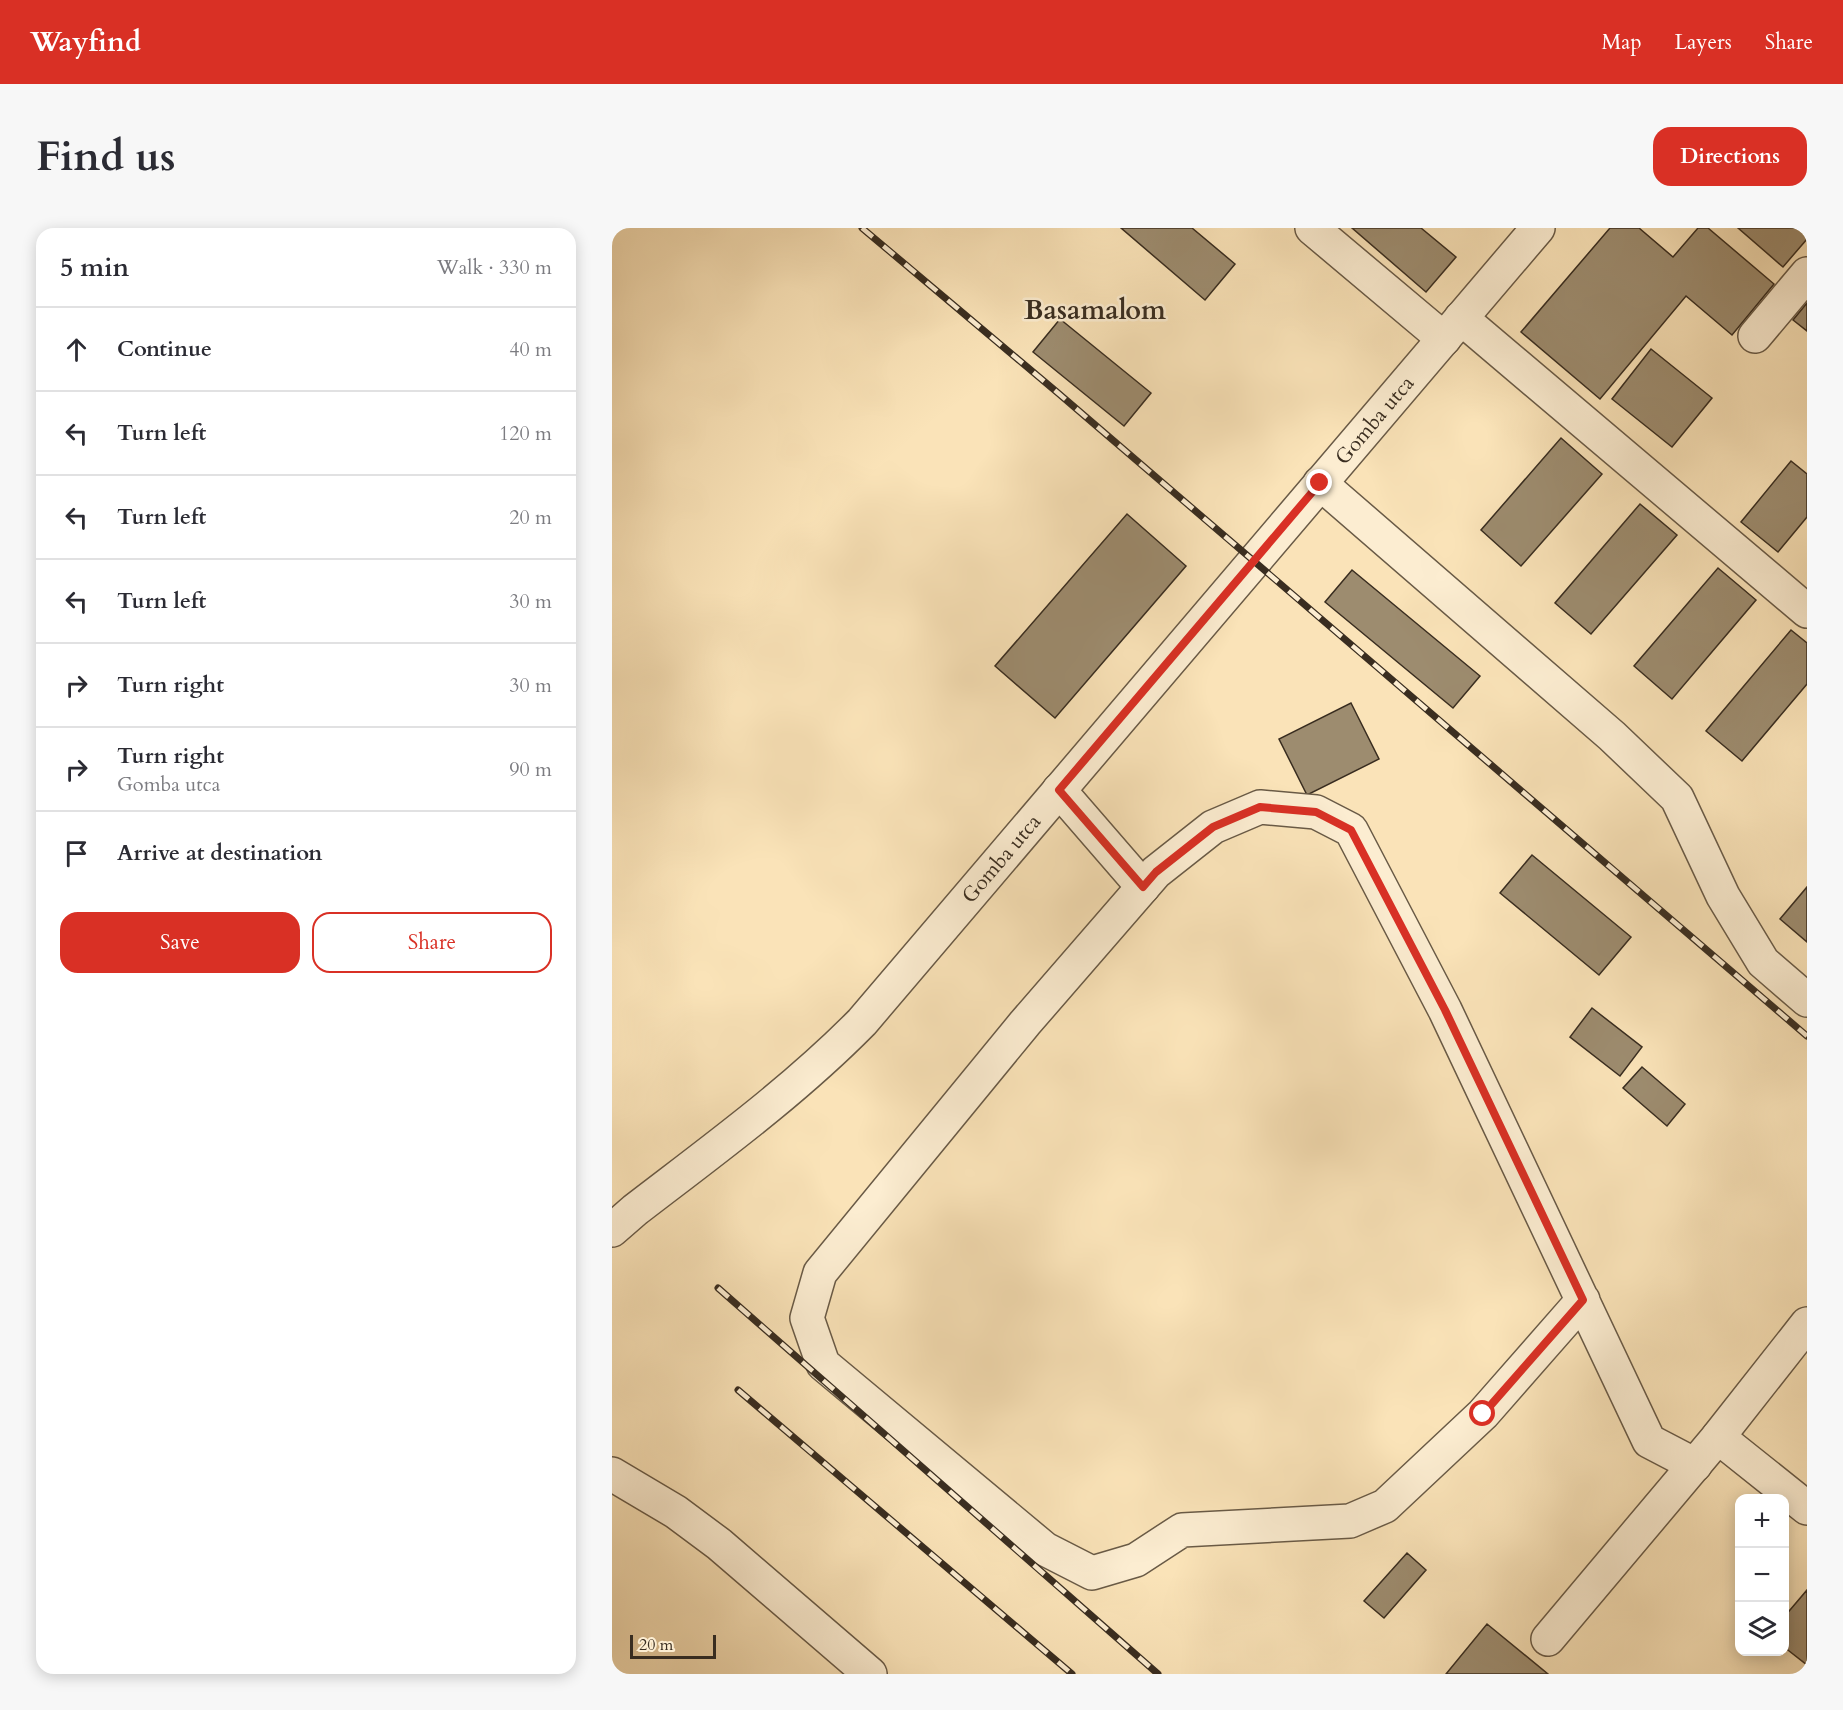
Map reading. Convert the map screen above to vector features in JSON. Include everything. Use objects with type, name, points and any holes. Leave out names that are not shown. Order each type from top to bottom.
[{"type":"street","points":[[1312,228],[1452,329],[1807,612]]},
{"type":"street","name":"Gomba utca","points":[[612,1230],[634,1210],[787,1092],[862,1022],[1538,228]]},
{"type":"street","points":[[1755,336],[1807,274]]},
{"type":"street","points":[[1320,483],[1612,736],[1677,798],[1723,896],[1763,962],[1807,1000]]},
{"type":"street","points":[[1059,790],[1143,887]]},
{"type":"street","points":[[1583,1300],[1483,1414],[1385,1506],[1350,1521],[1182,1530],[1136,1560],[1092,1573],[1045,1549],[823,1364],[807,1318],[820,1273],[1025,1023],[1156,872],[1213,827],[1260,807],[1316,812],[1351,830],[1445,1010],[1583,1300],[1649,1441],[1695,1465]]},
{"type":"street","points":[[1548,1639],[1695,1465],[1807,1324]]},
{"type":"street","points":[[1718,1437],[1807,1508]]},
{"type":"street","points":[[612,1474],[676,1512],[719,1544],[870,1674]]},
{"type":"building","points":[[1121,228],[1192,228],[1235,264],[1205,300]]},
{"type":"building","points":[[1352,228],[1421,228],[1456,257],[1426,292]]},
{"type":"building","points":[[1610,228],[1639,228],[1673,257],[1698,228],[1708,228],[1774,284],[1732,335],[1686,296],[1600,399],[1521,332]]},
{"type":"building","points":[[1738,228],[1807,228],[1807,239],[1783,267]]},
{"type":"building","points":[[1807,303],[1807,331],[1793,320]]},
{"type":"building","points":[[1060,319],[1151,393],[1124,426],[1033,352]]},
{"type":"building","points":[[1651,349],[1712,398],[1672,447],[1612,399]]},
{"type":"building","points":[[1561,438],[1602,474],[1521,566],[1481,530]]},
{"type":"building","points":[[1791,461],[1807,474],[1807,517],[1778,552],[1741,522]]},
{"type":"building","points":[[1640,504],[1677,535],[1591,634],[1555,603]]},
{"type":"building","points":[[1127,514],[1186,566],[1055,718],[995,666]]},
{"type":"building","points":[[1718,568],[1756,600],[1672,699],[1634,666]]},
{"type":"building","points":[[1352,570],[1480,676],[1453,708],[1325,602]]},
{"type":"building","points":[[1791,630],[1807,643],[1807,684],[1742,761],[1706,731]]},
{"type":"building","points":[[1351,703],[1379,759],[1307,795],[1279,739]]},
{"type":"building","points":[[1532,855],[1631,937],[1599,975],[1500,893]]},
{"type":"building","points":[[1807,887],[1807,942],[1780,919]]},
{"type":"building","points":[[1592,1008],[1642,1047],[1620,1076],[1570,1037]]},
{"type":"building","points":[[1642,1067],[1685,1104],[1667,1126],[1623,1088]]},
{"type":"building","points":[[1407,1553],[1426,1570],[1384,1618],[1364,1601]]},
{"type":"building","points":[[1807,1590],[1807,1665],[1789,1651],[1789,1611]]},
{"type":"building","points":[[1487,1624],[1548,1674],[1446,1674]]},
{"type":"railway","points":[[862,228],[1058,393],[1807,1036]]},
{"type":"railway","points":[[718,1288],[1158,1674]]},
{"type":"railway","points":[[738,1390],[1072,1674]]},
{"type":"district","name":"Basamalom","points":[[1095,310]]},
{"type":"route","points":[[1320,483],[1059,790],[1143,887],[1156,872],[1213,827],[1260,807],[1316,812],[1351,830],[1445,1010],[1583,1300],[1483,1414]]}]
